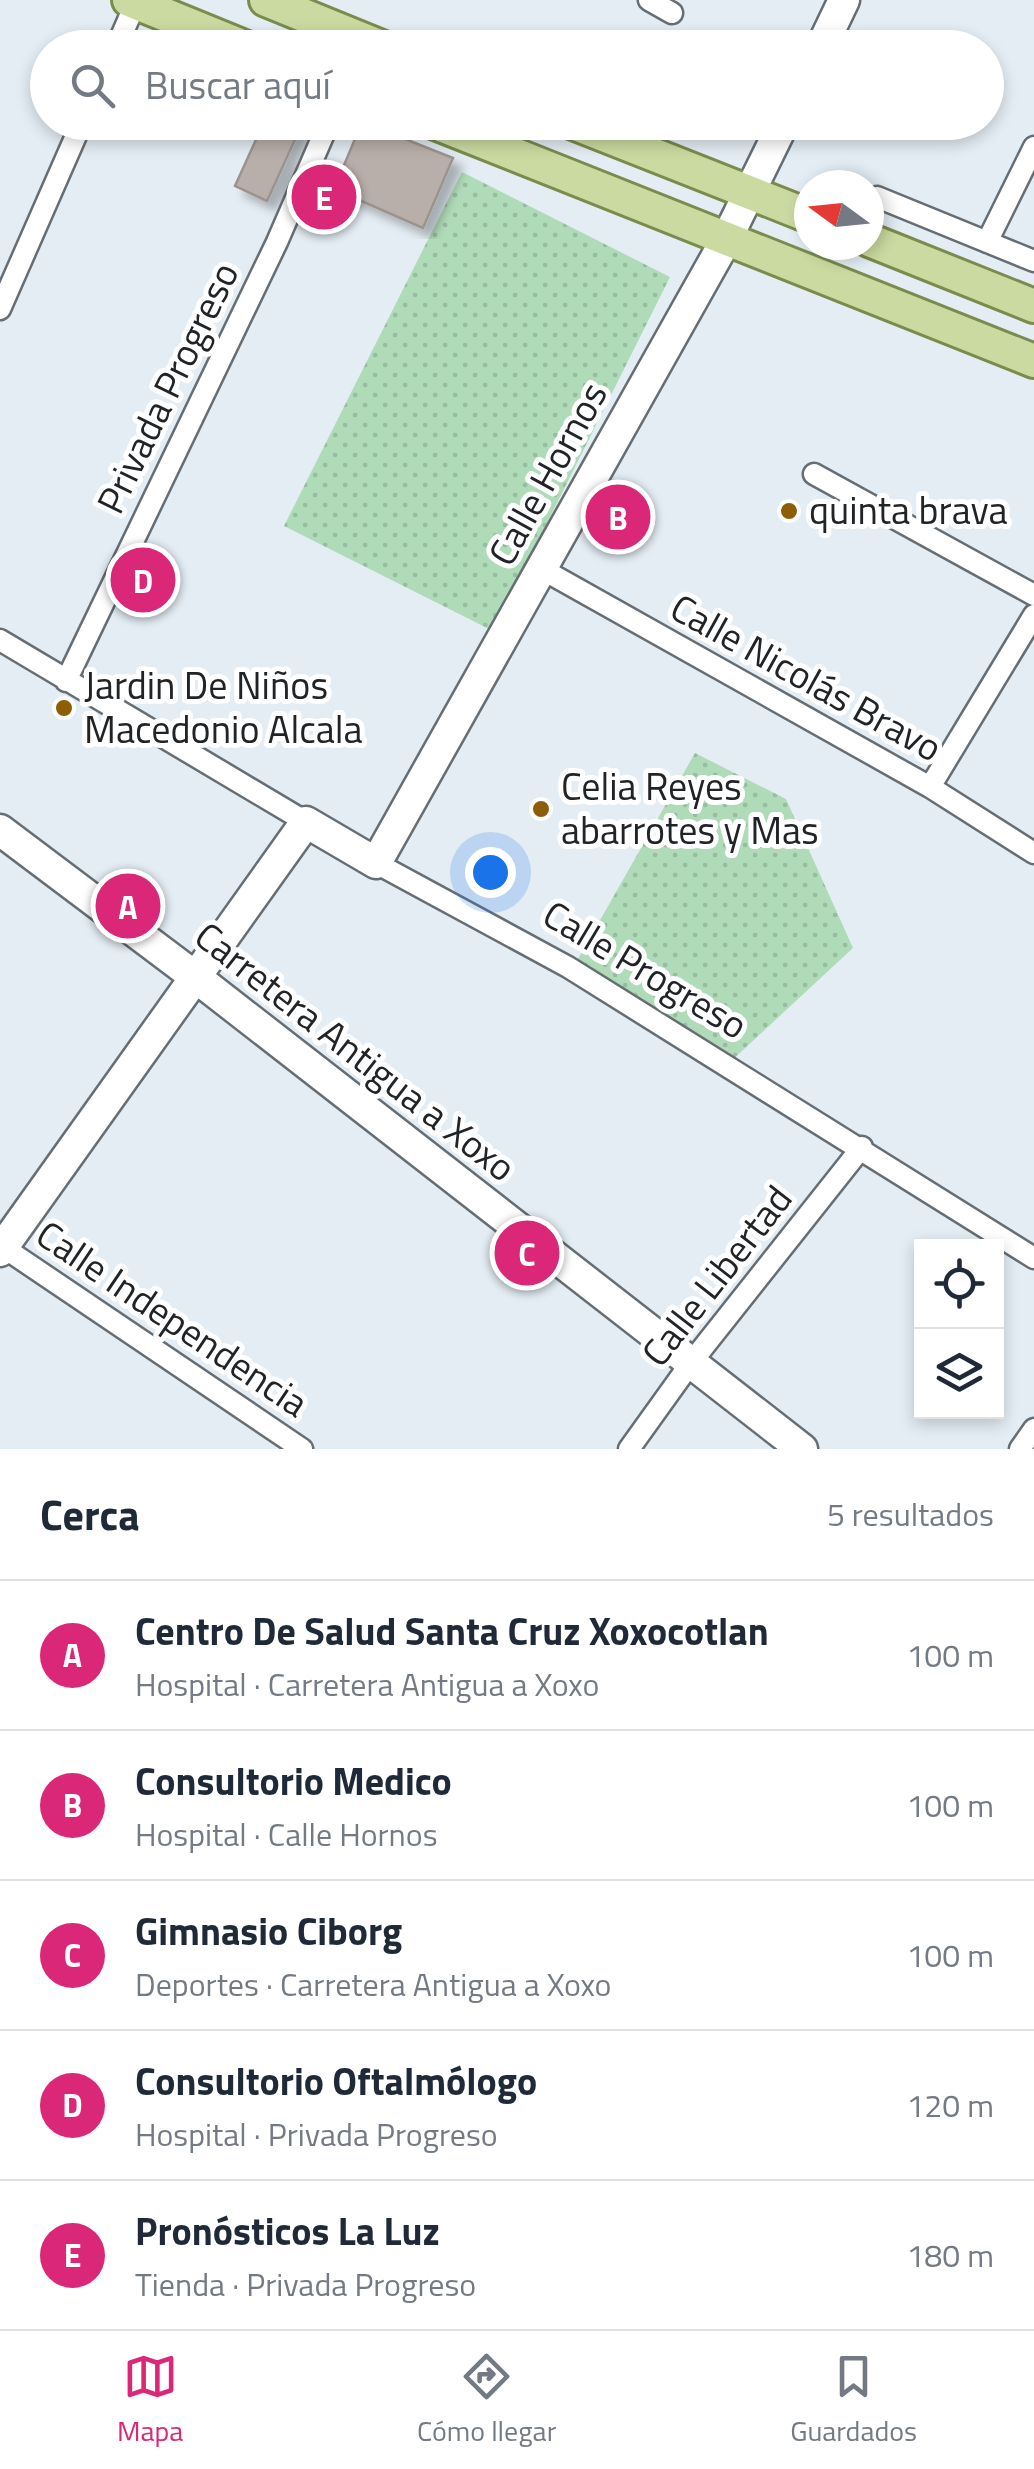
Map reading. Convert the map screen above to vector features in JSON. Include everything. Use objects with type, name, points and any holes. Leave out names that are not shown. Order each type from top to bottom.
[{"type":"main road","points":[[266,0],[340,30]]},
{"type":"main road","points":[[134,1],[204,30]]},
{"type":"main road","points":[[478,140],[1034,361]]},
{"type":"main road","points":[[611,140],[746,199],[794,212]]},
{"type":"main road","points":[[884,246],[1034,306]]},
{"type":"street","points":[[649,0],[672,13]]},
{"type":"street","points":[[830,30],[844,0]]},
{"type":"street","points":[[123,30],[134,1]]},
{"type":"street","points":[[0,309],[74,140]]},
{"type":"street","name":"Privada Progreso","points":[[66,681],[277,242],[321,140]]},
{"type":"street","name":"Calle Hornos","points":[[376,863],[726,240],[775,140]]},
{"type":"street","points":[[987,242],[1034,147]]},
{"type":"street","points":[[884,200],[1034,261]]},
{"type":"street","points":[[814,474],[1034,595]]},
{"type":"street","name":"Calle Nicolás Bravo","points":[[540,568],[930,787],[1034,854]]},
{"type":"street","points":[[930,787],[1034,615]]},
{"type":"street","name":"Calle Progreso","points":[[0,640],[376,863],[568,966],[1034,1258]]},
{"type":"street","points":[[1,1248],[198,979],[306,822]]},
{"type":"street","name":"Carretera Antigua a Xoxo","points":[[0,830],[198,979],[802,1449]]},
{"type":"street","name":"Calle Libertad","points":[[629,1449],[690,1364],[862,1147]]},
{"type":"street","name":"Calle Independencia","points":[[1,1248],[302,1449]]},
{"type":"street","points":[[1020,1449],[1034,1429]]},
{"type":"green space","points":[[462,172],[670,277],[493,631],[284,526]]},
{"type":"green space","points":[[695,753],[786,799],[853,948],[729,1063],[574,966]]},
{"type":"building","points":[[256,140],[295,140],[267,201],[235,186]]},
{"type":"building","points":[[354,140],[408,140],[453,158],[423,228],[334,189]]},
{"type":"place","name":"Pronósticos La Luz","points":[[324,197]]},
{"type":"place","name":"quinta brava","points":[[789,511]]},
{"type":"place","name":"Consultorio Medico","points":[[618,517]]},
{"type":"place","name":"Consultorio Oftalmólogo","points":[[143,580]]},
{"type":"place","name":"Jardin De Niños Macedonio Alcala","points":[[64,708]]},
{"type":"place","name":"Celia Reyes abarrotes y Mas","points":[[541,809]]},
{"type":"place","name":"Centro De Salud Santa Cruz Xoxocotlan","points":[[128,906]]},
{"type":"place","name":"Gimnasio Ciborg","points":[[527,1253]]}]
